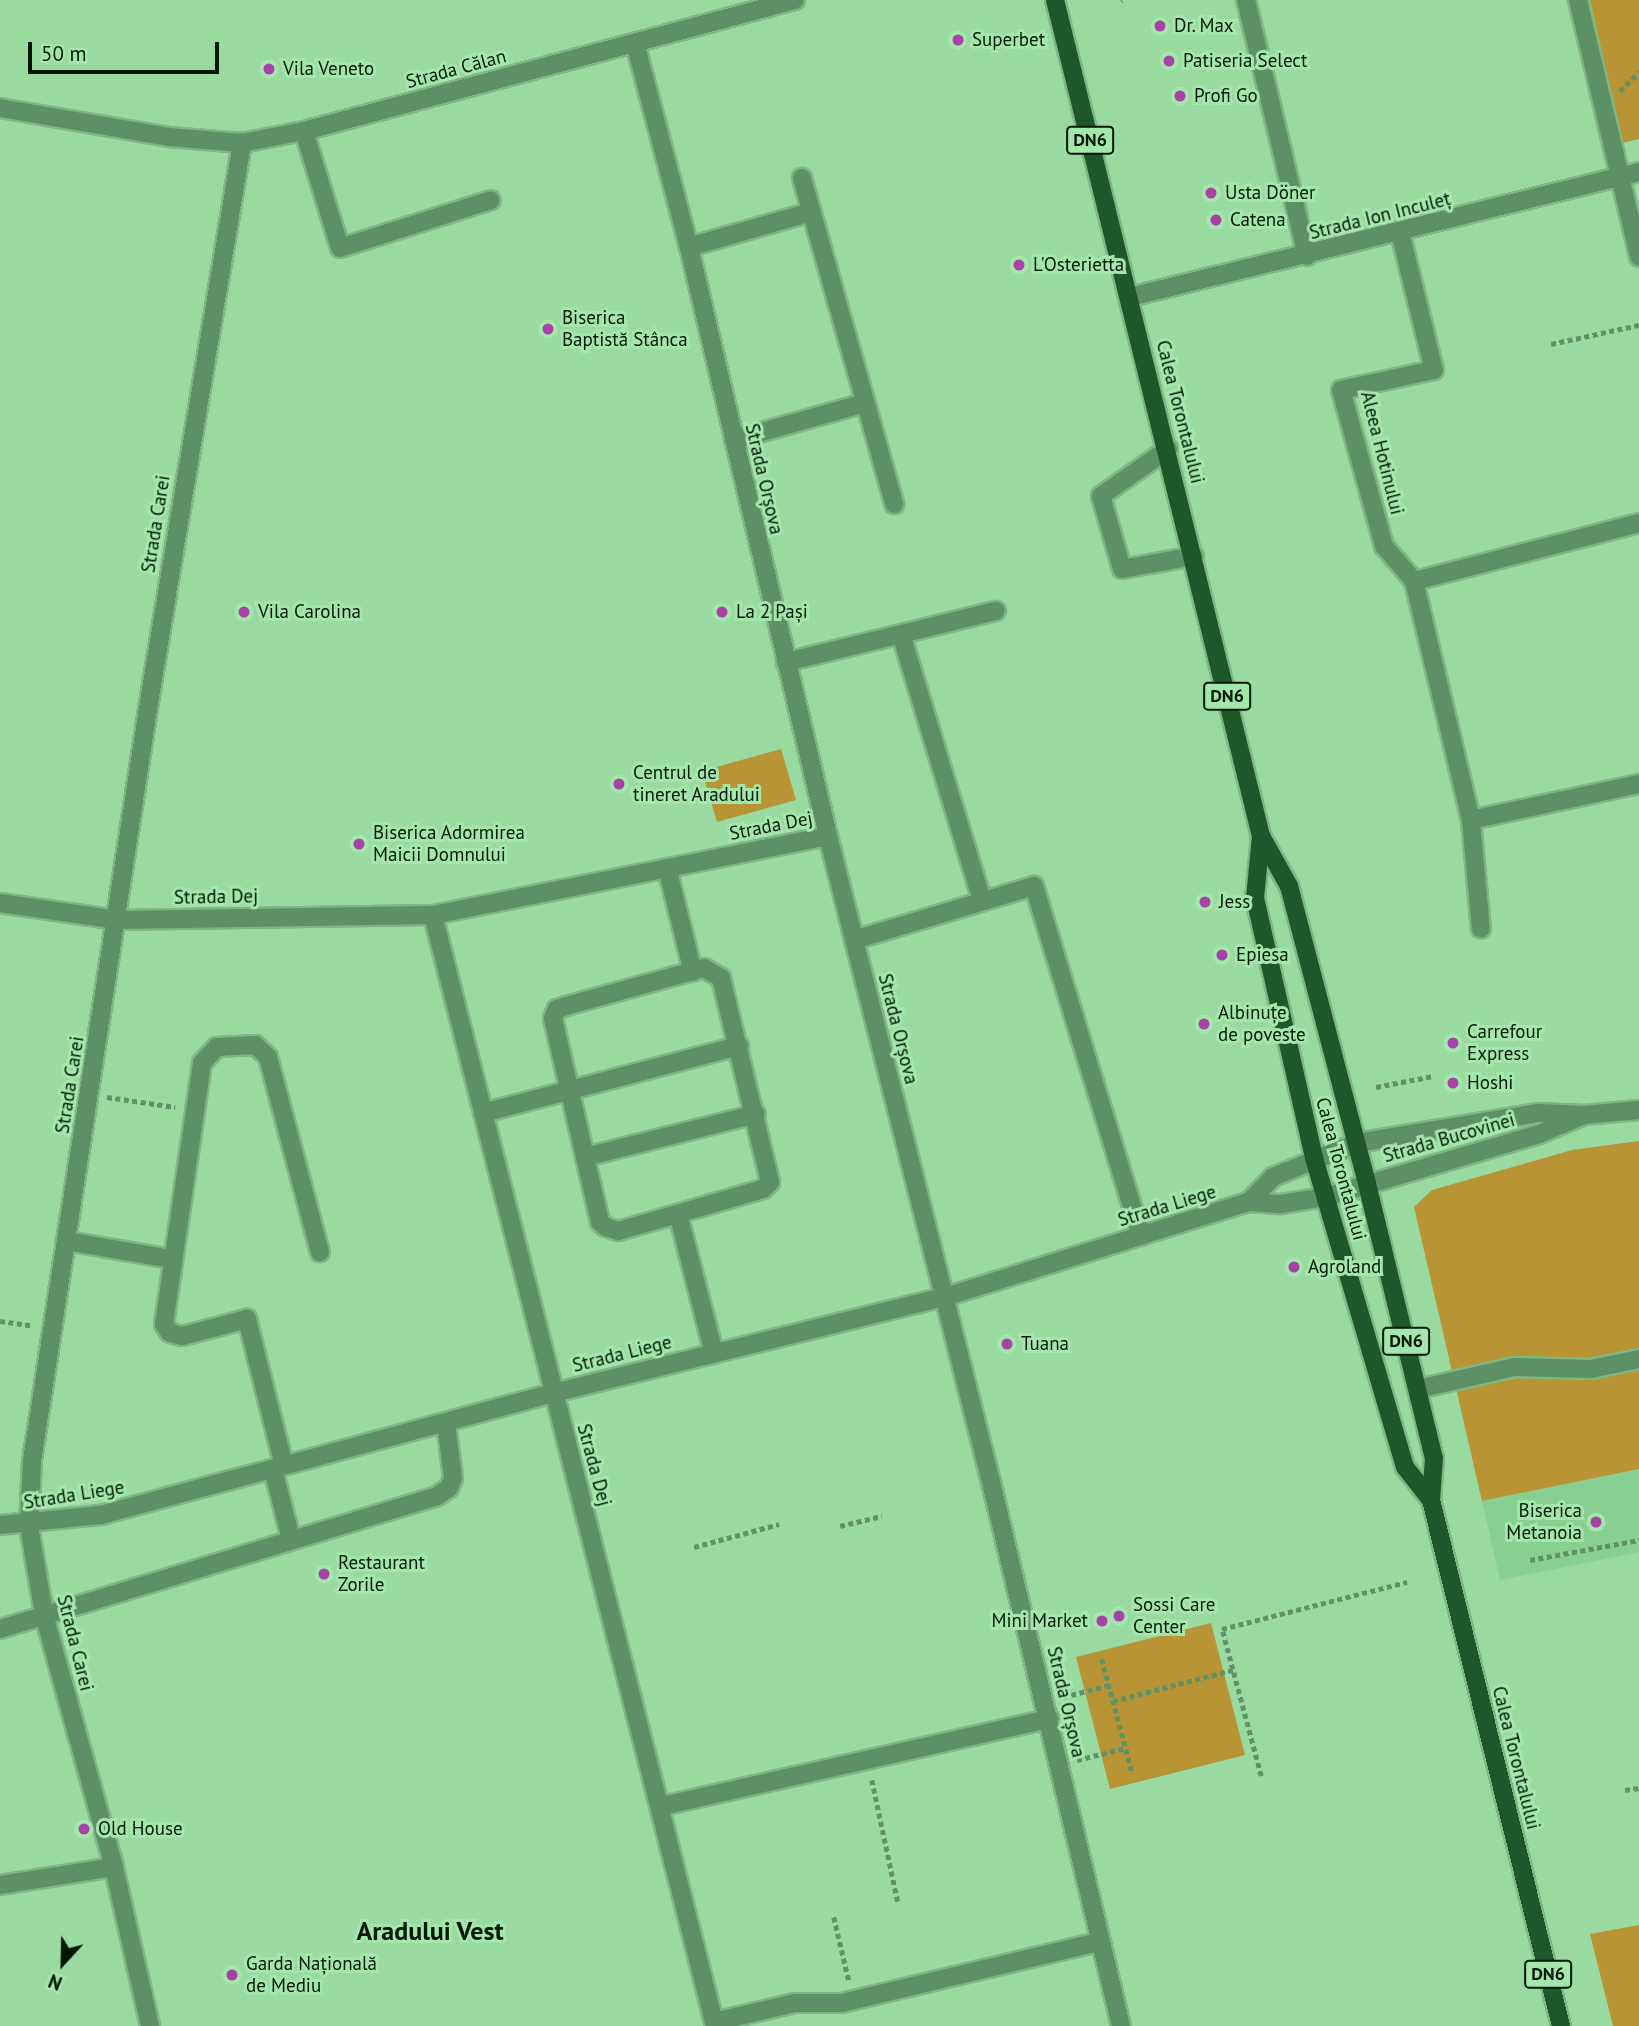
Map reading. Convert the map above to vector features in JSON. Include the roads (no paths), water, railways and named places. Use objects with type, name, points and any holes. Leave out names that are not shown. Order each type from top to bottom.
[{"type":"main road","name":"Calea Torontalului","points":[[1055,0],[1168,449],[1261,836],[1289,886],[1357,1143],[1434,1458],[1431,1500],[1561,2026]]},
{"type":"main road","name":"Calea Torontalului","points":[[1261,836],[1255,898],[1314,1158],[1405,1467],[1431,1500]]},
{"type":"street","name":"Strada Călan","points":[[0,108],[169,137],[242,143],[304,131],[795,0]]},
{"type":"street","points":[[1246,0],[1307,256]]},
{"type":"street","points":[[1578,0],[1639,257]]},
{"type":"street","name":"Strada Orșova","points":[[635,43],[689,247],[828,836],[1047,1710],[1098,1942],[1121,2026]]},
{"type":"street","points":[[304,131],[340,248],[491,200]]},
{"type":"street","name":"Strada Carei","points":[[150,2026],[114,1867],[44,1614],[29,1526],[32,1461],[118,920],[153,676],[242,143]]},
{"type":"street","name":"Strada Ion Inculeț","points":[[1130,297],[1639,173]]},
{"type":"street","points":[[802,178],[894,504]]},
{"type":"street","points":[[689,247],[811,212]]},
{"type":"street","name":"Aleea Hotinului","points":[[1400,232],[1434,370],[1341,390],[1384,546],[1414,581],[1471,820],[1480,929]]},
{"type":"street","points":[[734,440],[865,403]]},
{"type":"street","points":[[1168,449],[1101,496],[1122,569],[1194,556]]},
{"type":"street","points":[[1414,581],[1639,523]]},
{"type":"street","points":[[786,662],[996,611]]},
{"type":"street","points":[[901,634],[982,901]]},
{"type":"street","points":[[1471,820],[1639,784]]},
{"type":"street","name":"Strada Dej","points":[[0,903],[118,920],[433,915],[828,836]]},
{"type":"street","points":[[667,868],[693,972]]},
{"type":"street","points":[[854,940],[1034,886],[1141,1236]]},
{"type":"street","name":"Strada Dej","points":[[433,915],[553,1393],[662,1806],[714,2024]]},
{"type":"street","points":[[704,968],[721,978],[756,1114],[770,1182],[763,1189],[618,1231],[600,1222],[553,1018],[557,1009],[693,972],[704,968]]},
{"type":"street","points":[[291,1539],[247,1319],[182,1336],[170,1333],[164,1324],[170,1258],[195,1110],[208,1052],[232,1045],[255,1045],[264,1051],[320,1252]]},
{"type":"street","points":[[483,1113],[738,1046]]},
{"type":"street","name":"Strada Bucovinei","points":[[1357,1143],[1539,1113],[1584,1115],[1639,1110]]},
{"type":"street","points":[[585,1157],[756,1114]]},
{"type":"street","name":"Strada Bucovinei","points":[[1325,1197],[1539,1134],[1584,1115]]},
{"type":"street","name":"Strada Liege","points":[[1249,1202],[1273,1177],[1314,1158],[1357,1143]]},
{"type":"street","name":"Strada Liege","points":[[0,1525],[29,1526],[102,1515],[553,1393],[945,1297],[1249,1202],[1281,1204],[1325,1197]]},
{"type":"street","points":[[678,1214],[713,1353]]},
{"type":"street","points":[[66,1241],[170,1258]]},
{"type":"street","points":[[1418,1390],[1515,1367],[1591,1369],[1639,1359]]},
{"type":"street","points":[[0,1629],[449,1488],[454,1461],[446,1423]]},
{"type":"street","points":[[662,1806],[868,1760],[1047,1710]]},
{"type":"street","points":[[0,1885],[114,1867]]},
{"type":"street","points":[[714,2024],[796,2003],[854,2000],[1098,1942]]},
{"type":"place","name":"Dr. Max","points":[[1160,26]]},
{"type":"place","name":"Superbet","points":[[958,40]]},
{"type":"place","name":"Patiseria Select","points":[[1169,61]]},
{"type":"place","name":"Vila Veneto","points":[[269,69]]},
{"type":"place","name":"Profi Go","points":[[1180,96]]},
{"type":"place","name":"Usta Döner","points":[[1211,193]]},
{"type":"place","name":"Catena","points":[[1216,220]]},
{"type":"place","name":"L'Osterietta","points":[[1019,265]]},
{"type":"place","name":"Biserica Baptistă Stânca","points":[[548,329]]},
{"type":"place","name":"Vila Carolina","points":[[244,612]]},
{"type":"place","name":"La 2 Pași","points":[[722,612]]},
{"type":"place","name":"Centrul de tineret Aradului","points":[[619,784]]},
{"type":"place","name":"Biserica Adormirea Maicii Domnului","points":[[359,844]]},
{"type":"place","name":"Jess","points":[[1205,902]]},
{"type":"place","name":"Epiesa","points":[[1222,955]]},
{"type":"place","name":"Albinuțe de poveste","points":[[1204,1024]]},
{"type":"place","name":"Carrefour Express","points":[[1453,1043]]},
{"type":"place","name":"Hoshi","points":[[1453,1083]]},
{"type":"place","name":"Agroland","points":[[1294,1267]]},
{"type":"place","name":"Tuana","points":[[1007,1344]]},
{"type":"place","name":"Biserica Metanoia","points":[[1596,1522]]},
{"type":"place","name":"Restaurant Zorile","points":[[324,1574]]},
{"type":"place","name":"Sossi Care Center","points":[[1119,1616]]},
{"type":"place","name":"Mini Market","points":[[1102,1621]]},
{"type":"place","name":"Old House","points":[[84,1829]]},
{"type":"place","name":"Garda Națională de Mediu","points":[[232,1975]]},
{"type":"district","name":"Aradului Vest","points":[[430,1931]]}]
